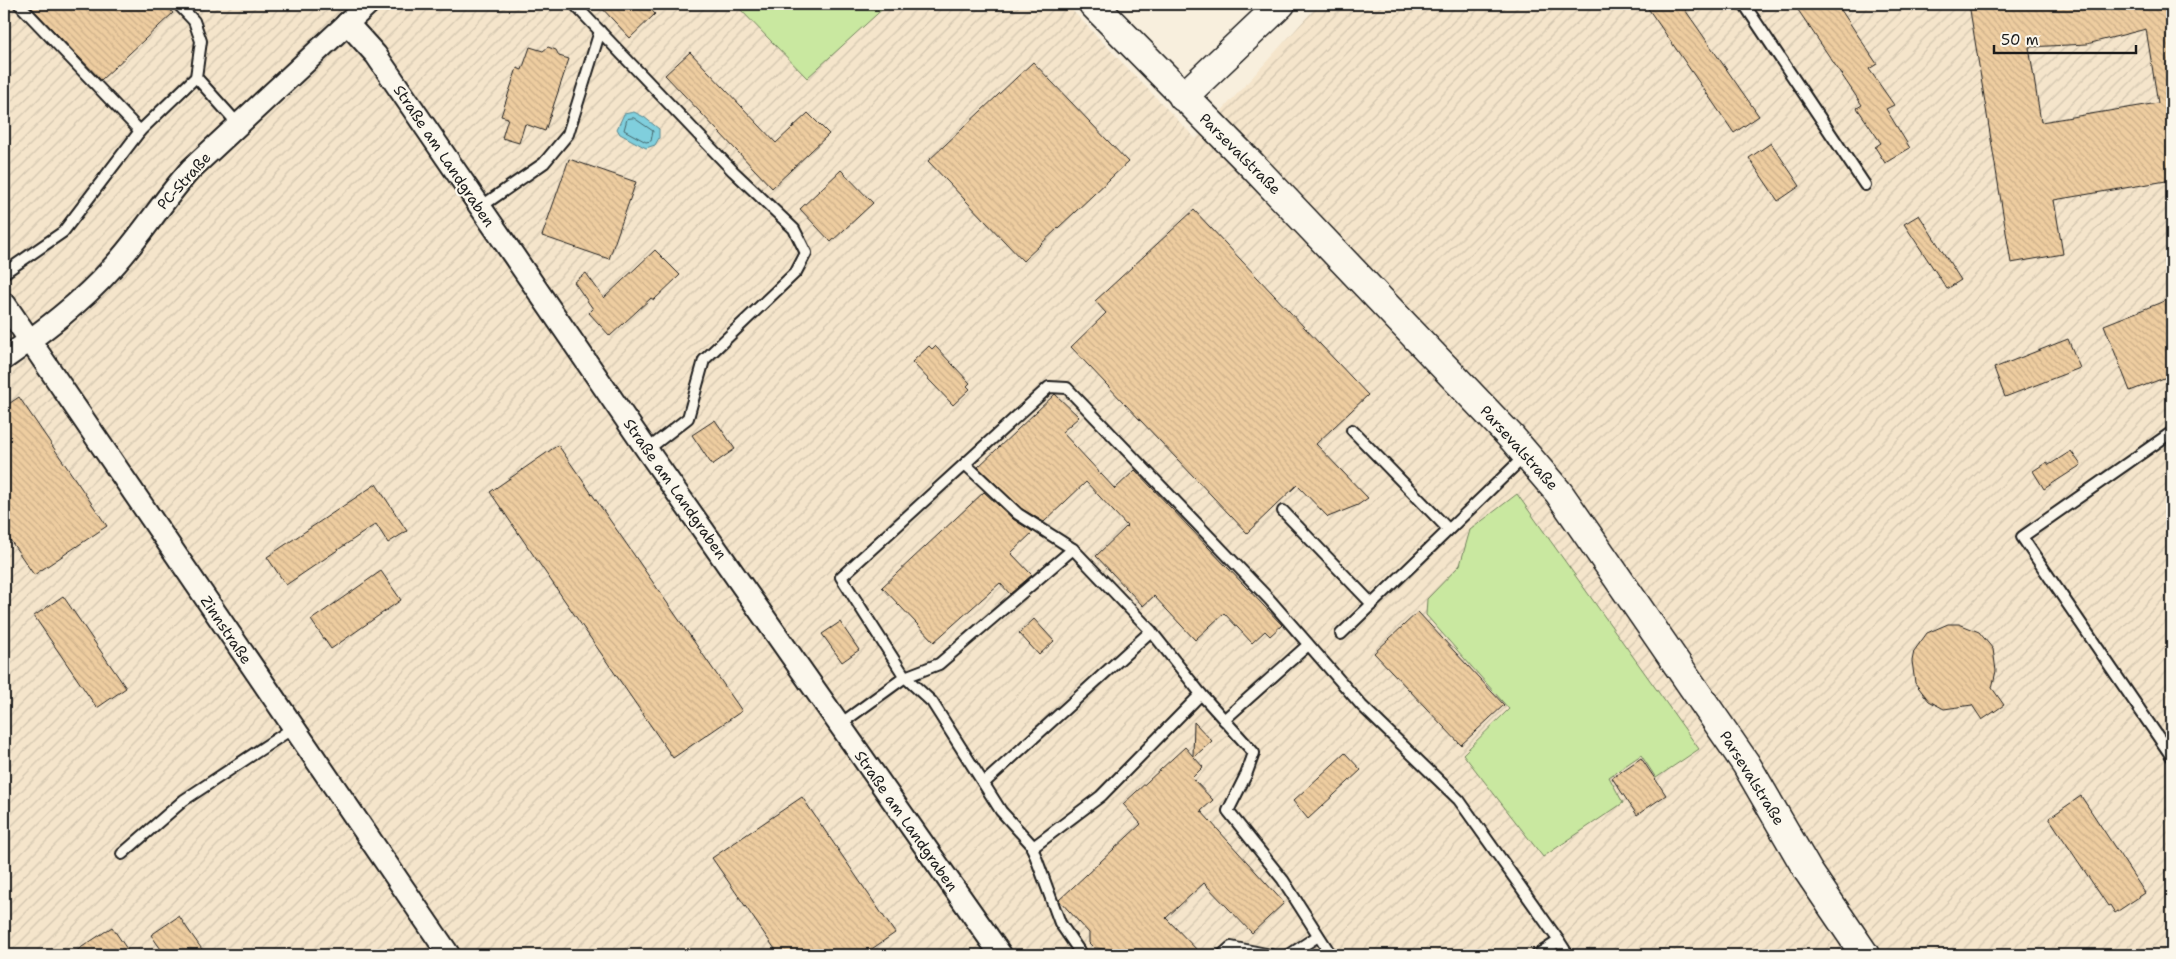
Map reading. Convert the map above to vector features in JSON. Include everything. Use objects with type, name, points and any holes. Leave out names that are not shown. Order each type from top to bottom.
[{"type":"street","name":"PC-Straße","points":[[4,359],[31,340],[107,274],[128,250],[172,190],[238,124],[368,4]]},
{"type":"street","name":"Parsevalstraße","points":[[1092,4],[1183,98],[1258,171],[1527,454],[1578,519],[1746,764],[1808,871],[1865,955]]},
{"type":"street","points":[[1183,98],[1282,4]]},
{"type":"street","name":"Straße am Landgraben","points":[[347,23],[376,56],[647,450],[1001,955]]},
{"type":"street","name":"Zinnstraße","points":[[5,302],[292,728],[449,955]]},
{"type":"lane","points":[[19,4],[140,131]]},
{"type":"lane","points":[[4,273],[63,232],[140,131],[196,78],[201,41],[194,21],[178,4]]},
{"type":"lane","points":[[574,4],[733,171],[794,229],[806,253],[796,272],[704,360],[688,418],[647,450]]},
{"type":"lane","points":[[1744,4],[1865,185]]},
{"type":"lane","points":[[480,208],[544,163],[568,134],[600,31]]},
{"type":"lane","points":[[196,78],[238,124]]},
{"type":"lane","points":[[1082,955],[1060,923],[1032,848],[1001,811],[932,702],[905,677],[841,577],[1049,387],[1067,388],[1269,599],[1362,706],[1459,800],[1568,955]]},
{"type":"lane","points":[[1352,430],[1448,529]]},
{"type":"lane","points":[[2172,432],[2022,537],[2172,757]]},
{"type":"lane","points":[[1342,634],[1527,454]]},
{"type":"lane","points":[[965,464],[1018,514],[1073,549],[1150,631],[1201,694],[1254,753],[1246,775],[1228,811],[1283,880],[1331,955]]},
{"type":"lane","points":[[1283,511],[1372,604]]},
{"type":"lane","points":[[839,725],[905,677],[939,664],[1073,549]]},
{"type":"lane","points":[[984,783],[1150,631]]},
{"type":"lane","points":[[1224,720],[1308,644]]},
{"type":"lane","points":[[1032,848],[1101,796],[1201,694]]},
{"type":"lane","points":[[122,854],[184,800],[292,728]]},
{"type":"lane","points":[[1289,955],[1318,936]]},
{"type":"lane","points":[[1537,955],[1559,941]]},
{"type":"lane","points":[[1222,955],[1231,947],[1271,955]]},
{"type":"shaded area","points":[[4,4],[1066,4],[1196,139],[1319,4],[2172,4],[2172,955],[4,955]]},
{"type":"green space","points":[[735,4],[888,4],[807,78]]},
{"type":"green space","points":[[1517,494],[1699,749],[1656,778],[1641,755],[1609,777],[1623,803],[1543,857],[1463,754],[1509,709],[1426,615],[1427,599],[1460,565],[1470,530]]},
{"type":"water","points":[[634,112],[659,129],[659,138],[655,145],[646,148],[620,134],[617,129],[624,114]]},
{"type":"building","points":[[28,4],[165,4],[173,13],[101,80]]},
{"type":"building","points":[[598,4],[646,4],[655,14],[630,38]]},
{"type":"building","points":[[1645,4],[1681,4],[1759,116],[1734,133]]},
{"type":"building","points":[[1794,4],[1837,4],[1877,64],[1869,69],[1894,105],[1886,109],[1910,148],[1885,163],[1875,147],[1881,143],[1857,108],[1862,105]]},
{"type":"building","points":[[1969,4],[2172,4],[2172,180],[2054,200],[2063,254],[2011,263]],"holes":[[[2146,29],[2158,103],[2041,122],[2029,47],[2087,44]]]},
{"type":"building","points":[[530,47],[543,51],[548,47],[556,50],[559,56],[569,59],[545,131],[525,124],[519,143],[502,138],[508,118],[501,116],[517,68],[522,70]]},
{"type":"building","points":[[690,52],[776,143],[808,113],[829,134],[772,188],[665,75]]},
{"type":"building","points":[[1033,62],[1128,162],[1023,261],[928,161]]},
{"type":"building","points":[[1771,143],[1800,186],[1778,201],[1749,158]]},
{"type":"building","points":[[569,159],[636,182],[609,259],[542,236]]},
{"type":"building","points":[[841,170],[873,203],[831,242],[800,209]]},
{"type":"building","points":[[1194,210],[1368,395],[1316,444],[1368,498],[1358,505],[1328,517],[1297,485],[1247,533],[1071,347],[1106,313],[1095,301]]},
{"type":"building","points":[[1919,215],[1961,280],[1947,289],[1904,224]]},
{"type":"building","points":[[655,250],[680,275],[654,300],[651,298],[610,336],[589,313],[593,309],[574,282],[586,273],[604,298]]},
{"type":"building","points":[[2172,298],[2172,375],[2130,391],[2104,325]]},
{"type":"building","points":[[2068,339],[2080,368],[2005,397],[1994,368]]},
{"type":"building","points":[[929,346],[932,349],[935,346],[970,383],[967,386],[970,389],[953,405],[912,362]]},
{"type":"building","points":[[1055,394],[1079,417],[1062,432],[1115,489],[1135,470],[1282,625],[1270,636],[1265,631],[1252,643],[1224,613],[1195,640],[1154,596],[1143,606],[1096,556],[1127,526],[1086,482],[1044,522],[1022,509],[978,467]]},
{"type":"building","points":[[19,397],[107,526],[34,575],[4,531],[4,407]]},
{"type":"building","points":[[715,420],[735,449],[712,465],[692,435]]},
{"type":"building","points":[[558,445],[742,711],[673,758],[490,492]]},
{"type":"building","points":[[2071,451],[2081,465],[2044,489],[2033,471],[2047,462],[2049,465]]},
{"type":"building","points":[[376,484],[407,531],[388,543],[376,524],[286,585],[267,557]]},
{"type":"building","points":[[984,492],[1013,519],[1033,532],[1011,553],[1032,575],[1010,594],[1000,583],[934,642],[882,587]]},
{"type":"building","points":[[381,571],[401,600],[331,649],[311,620]]},
{"type":"building","points":[[63,596],[126,688],[97,708],[34,616]]},
{"type":"building","points":[[1418,612],[1504,705],[1461,745],[1374,653]]},
{"type":"building","points":[[1034,619],[1054,641],[1039,655],[1019,633]]},
{"type":"building","points":[[840,622],[859,650],[842,662],[822,634]]},
{"type":"building","points":[[1948,624],[1959,624],[1979,632],[1993,649],[1996,671],[1992,688],[2004,705],[1982,720],[1972,705],[1944,709],[1929,701],[1915,683],[1912,661],[1914,651],[1927,633]]},
{"type":"building","points":[[1194,722],[1212,741],[1194,757],[1203,767],[1192,778],[1213,800],[1201,811],[1284,903],[1252,933],[1204,883],[1166,918],[1202,955],[1126,955],[1131,951],[1094,948],[1089,943],[1089,933],[1059,900],[1141,824],[1123,804],[1185,747],[1193,756]]},
{"type":"building","points":[[1345,753],[1361,770],[1308,819],[1293,801]]},
{"type":"building","points":[[1641,758],[1666,795],[1637,815],[1612,778]]},
{"type":"building","points":[[2081,796],[2145,893],[2115,913],[2110,905],[2108,906],[2049,818]]},
{"type":"building","points":[[802,797],[895,933],[863,955],[779,955],[712,858]]},
{"type":"building","points":[[179,916],[206,955],[165,955],[151,935]]},
{"type":"building","points":[[112,927],[131,955],[70,955]]}]
